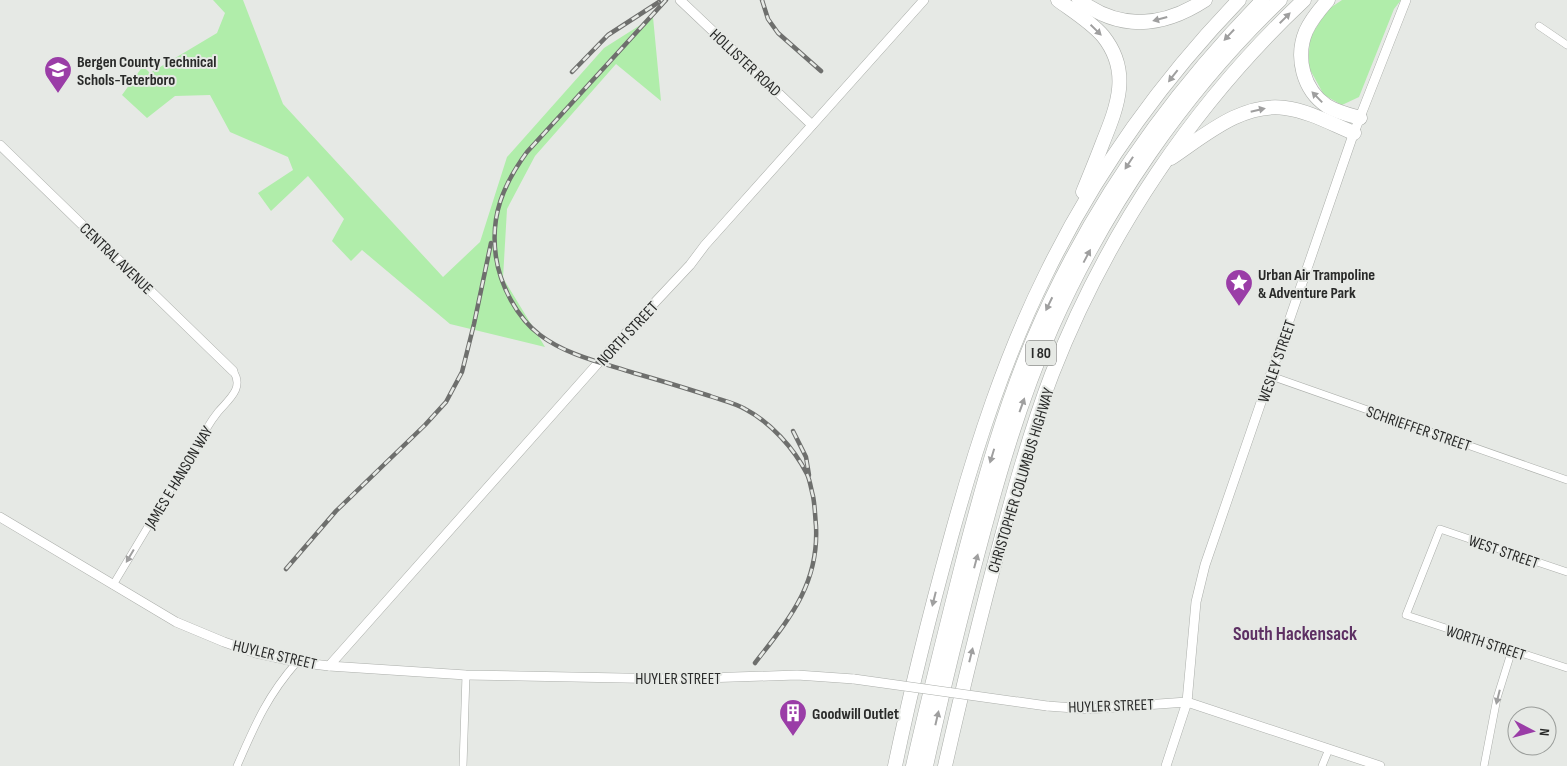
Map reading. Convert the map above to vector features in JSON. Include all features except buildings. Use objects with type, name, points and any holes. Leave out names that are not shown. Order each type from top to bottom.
[{"type":"highway","points":[[1058,0],[1090,24],[1102,36],[1111,48],[1117,63],[1120,80],[1120,96],[1113,117],[1066,236]]},
{"type":"highway","points":[[1079,0],[1112,19],[1139,22],[1156,21],[1205,0]]},
{"type":"highway","name":"I 80","points":[[895,766],[927,627],[976,451],[1013,347],[1035,296],[1066,236],[1101,176],[1147,108],[1182,64],[1239,0]]},
{"type":"highway","name":"CHRISTOPHER COLUMBUS HIGHWAY","points":[[913,766],[943,639],[984,483],[1011,397],[1046,313],[1086,232],[1134,155],[1194,76],[1228,36],[1263,0]]},
{"type":"highway","name":"CHRISTOPHER COLUMBUS HIGHWAY","points":[[926,766],[962,615],[1001,469],[1029,384],[1061,308],[1095,241],[1155,145],[1221,62],[1280,0]]},
{"type":"highway","name":"CHRISTOPHER COLUMBUS HIGHWAY","points":[[945,766],[992,572],[1016,485],[1042,400],[1064,344],[1089,290],[1117,237],[1164,163],[1226,82],[1259,45],[1304,0]]},
{"type":"highway","points":[[1328,0],[1306,30],[1302,43],[1301,57],[1303,72],[1308,87],[1323,103],[1340,112],[1360,118]]},
{"type":"highway","points":[[1164,163],[1226,122],[1258,109],[1273,107],[1294,110],[1354,133]]},
{"type":"street","name":"HOLLISTER ROAD","points":[[680,0],[812,125]]},
{"type":"street","name":"NORTH STREET","points":[[329,666],[599,362],[690,265],[705,245],[924,0]]},
{"type":"street","name":"WESLEY STREET","points":[[1166,766],[1187,702],[1196,602],[1200,584],[1354,133],[1406,0]]},
{"type":"street","points":[[1539,26],[1567,45]]},
{"type":"street","name":"CENTRAL AVENUE","points":[[0,145],[233,372]]},
{"type":"street","name":"JAMES E HANSON WAY","points":[[113,585],[216,414],[233,396],[238,380],[233,372]]},
{"type":"street","name":"SCHRIEFFER STREET","points":[[1271,376],[1567,480]]},
{"type":"street","name":"HUYLER STREET","points":[[0,517],[176,622],[200,633],[256,653],[297,662],[329,666],[466,675],[674,679],[797,675],[854,679],[1047,706],[1088,709],[1187,702],[1380,766]]},
{"type":"street","name":"WEST STREET","points":[[1406,615],[1440,530],[1567,572]]},
{"type":"street","name":"WORTH STREET","points":[[1406,615],[1567,668]]},
{"type":"street","points":[[1484,766],[1497,698],[1512,650]]},
{"type":"street","points":[[238,766],[255,724],[271,694],[297,662]]},
{"type":"street","points":[[463,766],[466,675]]},
{"type":"street","points":[[1322,766],[1329,749]]},
{"type":"green space","points":[[213,0],[243,0],[283,104],[443,277],[480,242],[507,157],[604,48],[653,17],[661,101],[616,64],[535,156],[507,209],[503,278],[545,347],[450,324],[362,250],[351,261],[332,241],[344,219],[308,176],[271,211],[258,193],[293,170],[288,157],[230,132],[210,95],[175,96],[147,118],[122,95],[143,66],[150,73],[217,33],[225,13]]},
{"type":"green space","points":[[1342,0],[1401,0],[1394,9],[1359,97],[1342,105],[1324,95],[1308,66],[1310,38],[1327,10]]},
{"type":"railway","points":[[666,0],[527,152],[519,164],[505,189],[497,214],[495,228],[496,257],[501,279],[517,310],[532,328],[550,342],[585,358],[741,407],[772,428],[802,464],[809,479],[814,504],[816,547],[813,566],[807,584],[790,616],[755,663]]},
{"type":"railway","points":[[762,0],[768,19],[778,33],[821,71]]},
{"type":"railway","points":[[572,72],[608,35],[659,2]]},
{"type":"railway","points":[[286,569],[336,511],[425,425],[446,402],[462,372],[491,243]]},
{"type":"railway","points":[[793,431],[806,457],[809,475]]},
{"type":"place","name":"Bergen County Technical Schols-Teterboro","points":[[58,94]]},
{"type":"place","name":"Urban Air Trampoline & Adventure Park","points":[[1239,307]]},
{"type":"place","name":"Goodwill Outlet","points":[[793,737]]},
{"type":"district","name":"South Hackensack","points":[[1295,633]]}]
